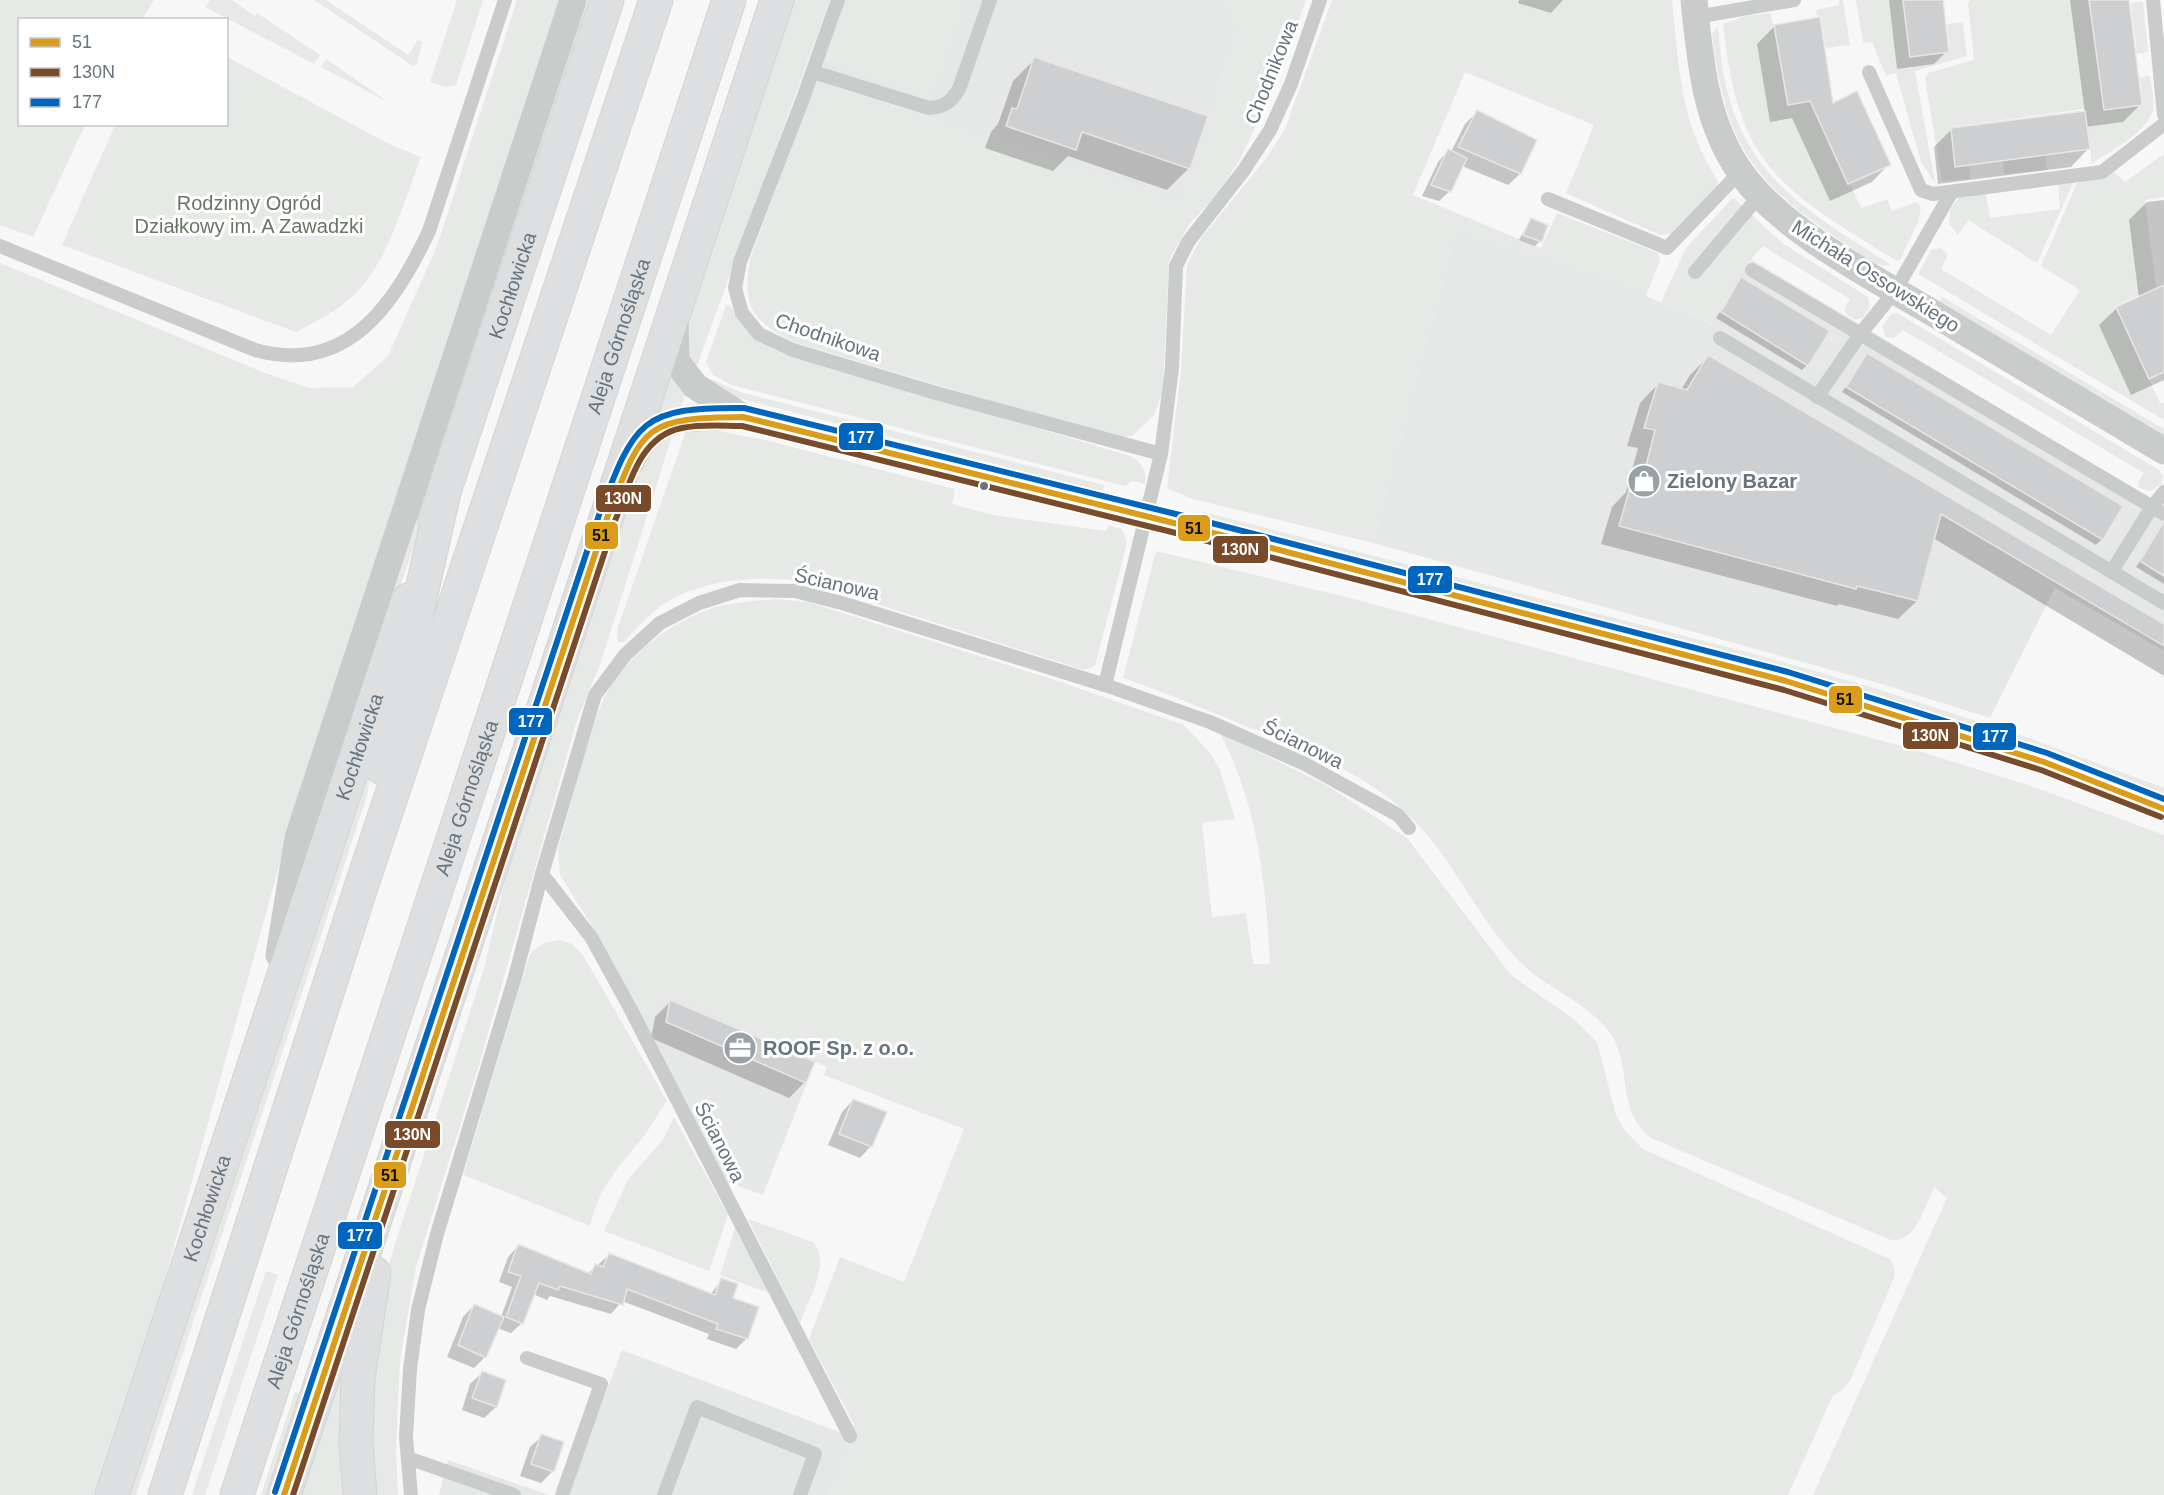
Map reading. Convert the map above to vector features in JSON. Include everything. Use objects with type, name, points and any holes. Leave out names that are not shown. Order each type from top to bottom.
[{"type":"main road","name":"Kochłowicka","points":[[112,1495],[270,1009],[607,0]]},
{"type":"main road","points":[[165,1495],[362,884],[656,0]]},
{"type":"main road","name":"Aleja Górnośląska","points":[[237,1495],[729,0]]},
{"type":"main road","points":[[284,1495],[777,0]]},
{"type":"main road","points":[[362,884],[384,757],[444,492]]},
{"type":"main road","points":[[360,1495],[356,1443],[358,1378],[389,1178]]},
{"type":"street","points":[[270,1009],[298,838],[573,0]]},
{"type":"street","name":"Michała Ossowskiego","points":[[1695,8],[1704,85],[1713,116],[1740,172],[1759,196],[1785,219],[1895,291],[2164,452]]},
{"type":"street","points":[[674,312],[676,361],[695,386],[743,417]]},
{"type":"street","points":[[607,518],[638,447],[659,426],[683,419],[743,417],[1147,517],[1786,681],[2044,762],[2164,809]]},
{"type":"lane","points":[[0,246],[266,353],[301,357],[323,352],[345,342],[383,308],[400,287],[418,255],[429,231],[505,0]]},
{"type":"lane","name":"Chodnikowa","points":[[837,0],[813,72],[740,262],[735,288],[742,313],[759,334],[804,353],[936,393],[1161,454]]},
{"type":"lane","points":[[813,72],[928,108],[940,107],[952,101],[959,89],[990,0]]},
{"type":"lane","name":"Chodnikowa","points":[[1147,517],[1161,454],[1172,368],[1176,266],[1188,242],[1244,170],[1270,130],[1291,84],[1320,0]]},
{"type":"lane","name":"Michała Ossowskiego","points":[[1695,8],[1794,0]]},
{"type":"lane","points":[[2154,0],[2164,115]]},
{"type":"lane","points":[[1869,72],[1921,189],[1933,194],[2102,172],[2164,124]]},
{"type":"lane","points":[[1548,199],[1667,248],[1740,172]]},
{"type":"lane","points":[[1817,397],[1861,333],[1895,291],[1950,193]]},
{"type":"lane","points":[[1695,272],[1759,196]]},
{"type":"lane","points":[[1752,270],[2164,514]]},
{"type":"lane","points":[[1720,338],[2164,603]]},
{"type":"lane","points":[[2112,571],[2151,507],[2164,492]]},
{"type":"lane","points":[[1105,685],[1147,517]]},
{"type":"lane","name":"Ścianowa","points":[[411,1495],[406,1437],[408,1399],[418,1310],[437,1233],[515,977],[542,874],[595,695],[625,655],[660,623],[699,603],[740,590],[795,591],[917,625],[1105,685],[1210,722],[1305,764],[1398,815],[1409,828]]},
{"type":"lane","name":"Ścianowa","points":[[542,874],[591,937],[625,998],[850,1436]]},
{"type":"lane","points":[[527,1358],[601,1384],[562,1495]]},
{"type":"lane","points":[[664,1495],[697,1407],[814,1454],[800,1495]]},
{"type":"lane","points":[[408,1458],[514,1495]]},
{"type":"shaded area","points":[[844,0],[1222,0],[1236,31],[1180,200],[816,80]]},
{"type":"shaded area","points":[[1455,234],[1637,292],[1712,324],[1751,259],[2164,507],[2164,651],[2055,588],[1990,718],[1875,682],[1373,543]]},
{"type":"shaded area","points":[[663,997],[815,1062],[763,1195],[727,1182],[654,1046]]},
{"type":"shaded area","points":[[622,1350],[850,1436],[828,1495],[567,1495]]},
{"type":"shaded area","points":[[448,1460],[549,1495],[439,1495]]},
{"type":"green space","points":[[0,0],[154,0],[143,18],[18,18],[18,126],[85,126],[33,237],[0,225]]},
{"type":"green space","points":[[210,0],[232,0],[255,16],[257,13],[320,55],[314,64],[205,7]]},
{"type":"green space","points":[[314,0],[326,0],[408,55],[418,40],[422,43],[417,64],[413,66]]},
{"type":"green space","points":[[457,0],[483,0],[456,85],[445,87],[430,82]]},
{"type":"green space","points":[[517,0],[562,0],[289,830],[132,1398],[100,1495],[0,1495],[0,263],[265,373],[309,388],[353,387],[388,356],[437,246]]},
{"type":"green space","points":[[586,0],[593,0],[316,843],[326,787]]},
{"type":"green space","points":[[792,0],[830,0],[694,369],[684,348],[683,324]]},
{"type":"green space","points":[[844,0],[969,0],[935,97],[927,99],[835,68],[822,61]]},
{"type":"green space","points":[[1214,0],[1306,0],[1280,76],[1238,163],[1215,197],[1190,223],[1169,260],[1163,391],[1154,415],[1132,436],[1114,438],[794,342],[768,327],[753,311],[748,289],[750,259],[816,80],[1180,200],[1236,31]]},
{"type":"green space","points":[[1332,0],[1672,0],[1683,94],[1696,138],[1705,160],[1718,181],[1717,188],[1675,233],[1660,235],[1566,193],[1594,125],[1465,72],[1413,195],[1541,248],[1557,213],[1658,253],[1660,260],[1646,296],[1455,234],[1373,543],[1189,498],[1167,488],[1181,370],[1187,264],[1202,237],[1265,160],[1285,129]]},
{"type":"green space","points":[[1839,0],[1843,0],[1850,45],[1826,48],[1821,17],[1817,17],[1816,10],[1839,5]]},
{"type":"green space","points":[[1856,0],[1902,0],[1909,58],[1950,52],[1947,24],[1963,22],[1967,56],[1915,71],[1935,183],[1921,162],[1896,73],[1886,76],[1872,42],[1863,43]]},
{"type":"green space","points":[[1970,0],[2088,0],[2104,111],[2143,106],[2140,77],[2150,76],[2154,105],[2147,121],[2134,136],[2092,163],[2084,109],[1950,127],[1955,168],[1969,166],[1970,179],[1942,181],[1925,78],[1928,73],[1974,60],[1968,4]]},
{"type":"green space","points":[[2143,2],[2148,52],[2137,54],[2131,3]]},
{"type":"green space","points":[[1771,13],[1787,106],[1832,99],[1834,101],[1814,111],[1847,186],[1851,186],[1861,208],[1887,199],[1892,211],[1916,202],[1921,207],[1918,222],[1900,260],[1897,261],[1823,214],[1795,192],[1772,170],[1754,143],[1740,112],[1730,73],[1723,24],[1745,16]]},
{"type":"green space","points":[[1718,26],[1728,94],[1739,125],[1753,152],[1792,196],[1814,214],[1891,265],[1872,262],[1812,220],[1786,200],[1765,179],[1748,157],[1735,132],[1725,104],[1712,34]]},
{"type":"green space","name":"Rodzinny Ogród Działkowy im. A Zawadzki","points":[[228,58],[389,144],[421,157],[388,245],[369,277],[344,303],[296,332],[62,245],[115,126],[228,126]]},
{"type":"green space","points":[[326,59],[388,102],[321,67]]},
{"type":"green space","points":[[2164,154],[2164,197],[2145,200],[2156,287],[2115,306],[2160,403],[2164,403],[2164,420],[1918,274],[1931,250],[1941,248],[1948,255],[1941,269],[2051,335],[2080,290],[2041,266],[2077,183],[2102,178],[2114,172],[2125,182]]},
{"type":"green space","points":[[2046,156],[2047,170],[2004,174],[2003,161]]},
{"type":"green space","points":[[2073,183],[2037,263],[1968,220],[1958,235],[1949,224],[1951,208],[1961,195],[1986,193],[1990,218],[2060,209],[2058,184]]},
{"type":"green space","points":[[1732,199],[1735,199],[1782,243],[1868,297],[1870,307],[1863,318],[1854,319],[1846,313],[1844,310],[1850,299],[1763,246],[1752,258],[1713,324],[1661,302],[1686,248]]},
{"type":"green space","points":[[1942,297],[2164,429],[2164,436],[1939,302]]},
{"type":"green space","points":[[726,305],[730,306],[751,334],[773,349],[1130,456],[1143,467],[1145,484],[1133,481],[1125,486],[732,385],[713,375],[706,362]]},
{"type":"green space","points":[[1897,313],[2159,470],[2163,476],[2161,484],[2151,491],[2139,488],[2138,483],[2144,473],[1903,330],[1894,338],[1886,337],[1882,327],[1890,315]]},
{"type":"green space","points":[[1836,331],[1841,333],[1842,341],[1818,377],[1810,376],[1810,367],[1832,333]]},
{"type":"green space","points":[[672,374],[687,391],[680,409],[662,415],[658,413]]},
{"type":"green space","points":[[708,378],[740,392],[1104,485],[1103,492],[730,396]]},
{"type":"green space","points":[[687,428],[713,430],[765,440],[955,489],[952,504],[993,515],[1106,531],[1108,525],[1122,529],[1127,543],[1095,666],[1084,670],[811,583],[775,579],[738,580],[701,587],[667,602],[650,615],[624,642],[618,642],[617,630]]},
{"type":"green space","points":[[674,430],[601,662],[577,720],[479,1065],[416,1267],[400,1360],[396,1447],[398,1495],[372,1495],[368,1403],[383,1285],[483,972],[511,856],[637,466]]},
{"type":"green space","points":[[2125,507],[2133,509],[2133,514],[2112,549],[2103,550],[2104,542]]},
{"type":"green space","points":[[1204,512],[1762,656],[1874,688],[2026,737],[2164,788],[2164,795],[2008,736],[1810,675],[1202,518],[1200,514]]},
{"type":"green space","points":[[2157,520],[2161,524],[2138,563],[2131,566],[2130,563]]},
{"type":"green space","points":[[1156,551],[1354,599],[1909,748],[2034,787],[2164,835],[2164,1495],[1813,1495],[1947,1198],[1934,1187],[1913,1229],[1900,1239],[1891,1240],[1651,1138],[1639,1125],[1632,1112],[1620,1055],[1615,1041],[1606,1028],[1586,1009],[1538,978],[1517,959],[1491,928],[1434,844],[1402,809],[1356,776],[1306,751],[1123,678]]},
{"type":"green space","points":[[776,599],[808,602],[1058,681],[1184,725],[1211,754],[1220,770],[1235,819],[1202,823],[1212,917],[1246,913],[1253,964],[1270,964],[1266,904],[1258,846],[1243,788],[1220,733],[1328,786],[1407,838],[1511,975],[1575,1020],[1597,1042],[1616,1115],[1625,1131],[1643,1149],[1890,1259],[1895,1270],[1894,1278],[1850,1381],[1841,1391],[1833,1395],[1788,1495],[828,1495],[854,1424],[809,1339],[840,1257],[904,1282],[964,1129],[824,1075],[827,1067],[664,997],[654,1046],[591,924],[560,875],[558,849],[595,722],[609,689],[620,673],[647,645],[696,614],[729,604]]},
{"type":"green space","points":[[371,771],[367,796],[136,1495],[127,1495],[366,772]]},
{"type":"green space","points":[[560,940],[572,944],[583,955],[667,1101],[644,1136],[605,1187],[590,1226],[463,1175],[529,957],[542,944]]},
{"type":"green space","points":[[674,1117],[728,1215],[709,1271],[604,1231],[629,1178],[662,1141]]},
{"type":"green space","points":[[748,1219],[813,1242],[818,1250],[820,1260],[817,1281],[800,1323]]},
{"type":"green space","points":[[735,1228],[769,1293],[720,1275]]},
{"type":"green space","points":[[266,1271],[278,1275],[205,1495],[192,1495]]},
{"type":"green space","points":[[342,1357],[350,1495],[297,1495]]},
{"type":"green space","points":[[295,1392],[303,1395],[270,1495],[261,1495]]},
{"type":"building","points":[[1903,0],[1943,0],[1949,52],[1910,57]]},
{"type":"building","points":[[2089,0],[2129,0],[2142,105],[2104,110]]},
{"type":"building","points":[[1820,17],[1833,103],[1857,91],[1891,165],[1848,184],[1810,101],[1788,105],[1774,25]]},
{"type":"building","points":[[1034,57],[1208,116],[1190,169],[1082,132],[1076,150],[1006,126],[1012,108],[1017,109]]},
{"type":"building","points":[[1477,110],[1537,140],[1521,174],[1458,147]]},
{"type":"building","points":[[2085,111],[2090,149],[1955,167],[1951,128]]},
{"type":"building","points":[[1448,149],[1467,158],[1451,192],[1431,185]]},
{"type":"building","points":[[1531,218],[1548,225],[1542,242],[1523,235]]},
{"type":"building","points":[[1741,277],[1830,331],[1808,366],[1721,312]]},
{"type":"building","points":[[2164,285],[2164,372],[2149,379],[2116,307]]},
{"type":"building","points":[[1867,353],[2123,506],[2103,540],[1846,387]]},
{"type":"building","points":[[1708,355],[2164,624],[2164,646],[1941,514],[1918,601],[1857,586],[1856,589],[1619,526],[1630,487],[1640,490],[1655,430],[1644,428],[1658,382],[1687,390]]},
{"type":"building","points":[[2164,523],[2164,576],[2140,561]]},
{"type":"building","points":[[670,1000],[815,1062],[806,1083],[666,1022]]},
{"type":"building","points":[[853,1099],[887,1112],[872,1147],[839,1134]]},
{"type":"building","points":[[518,1244],[591,1274],[595,1264],[603,1267],[609,1253],[715,1295],[721,1278],[738,1284],[733,1298],[759,1307],[748,1339],[716,1329],[718,1324],[627,1289],[623,1305],[560,1286],[558,1290],[539,1283],[523,1324],[506,1317],[521,1276],[508,1272]]},
{"type":"building","points":[[474,1304],[504,1317],[486,1358],[458,1345]]},
{"type":"building","points":[[482,1371],[506,1380],[497,1407],[472,1398]]},
{"type":"building","points":[[541,1434],[564,1442],[554,1472],[531,1464]]},
{"type":"transit line","name":"177","points":[[275,1492],[599,515],[622,458],[633,440],[646,426],[662,417],[683,411],[709,408],[744,408],[1188,517],[1788,672],[2047,753],[2164,799]]},
{"type":"transit line","name":"51","points":[[284,1495],[607,518],[629,464],[639,446],[651,433],[665,425],[684,420],[743,417],[1186,526],[1786,681],[2044,762],[2164,809]]},
{"type":"transit line","name":"130N","points":[[293,1495],[615,521],[638,464],[655,441],[667,433],[697,426],[742,426],[1184,535],[1784,690],[2041,770],[2161,817]]},
{"type":"place","name":"Zielony Bazar","points":[[1644,481]]},
{"type":"place","name":"ROOF Sp. z o.o.","points":[[740,1048]]}]
